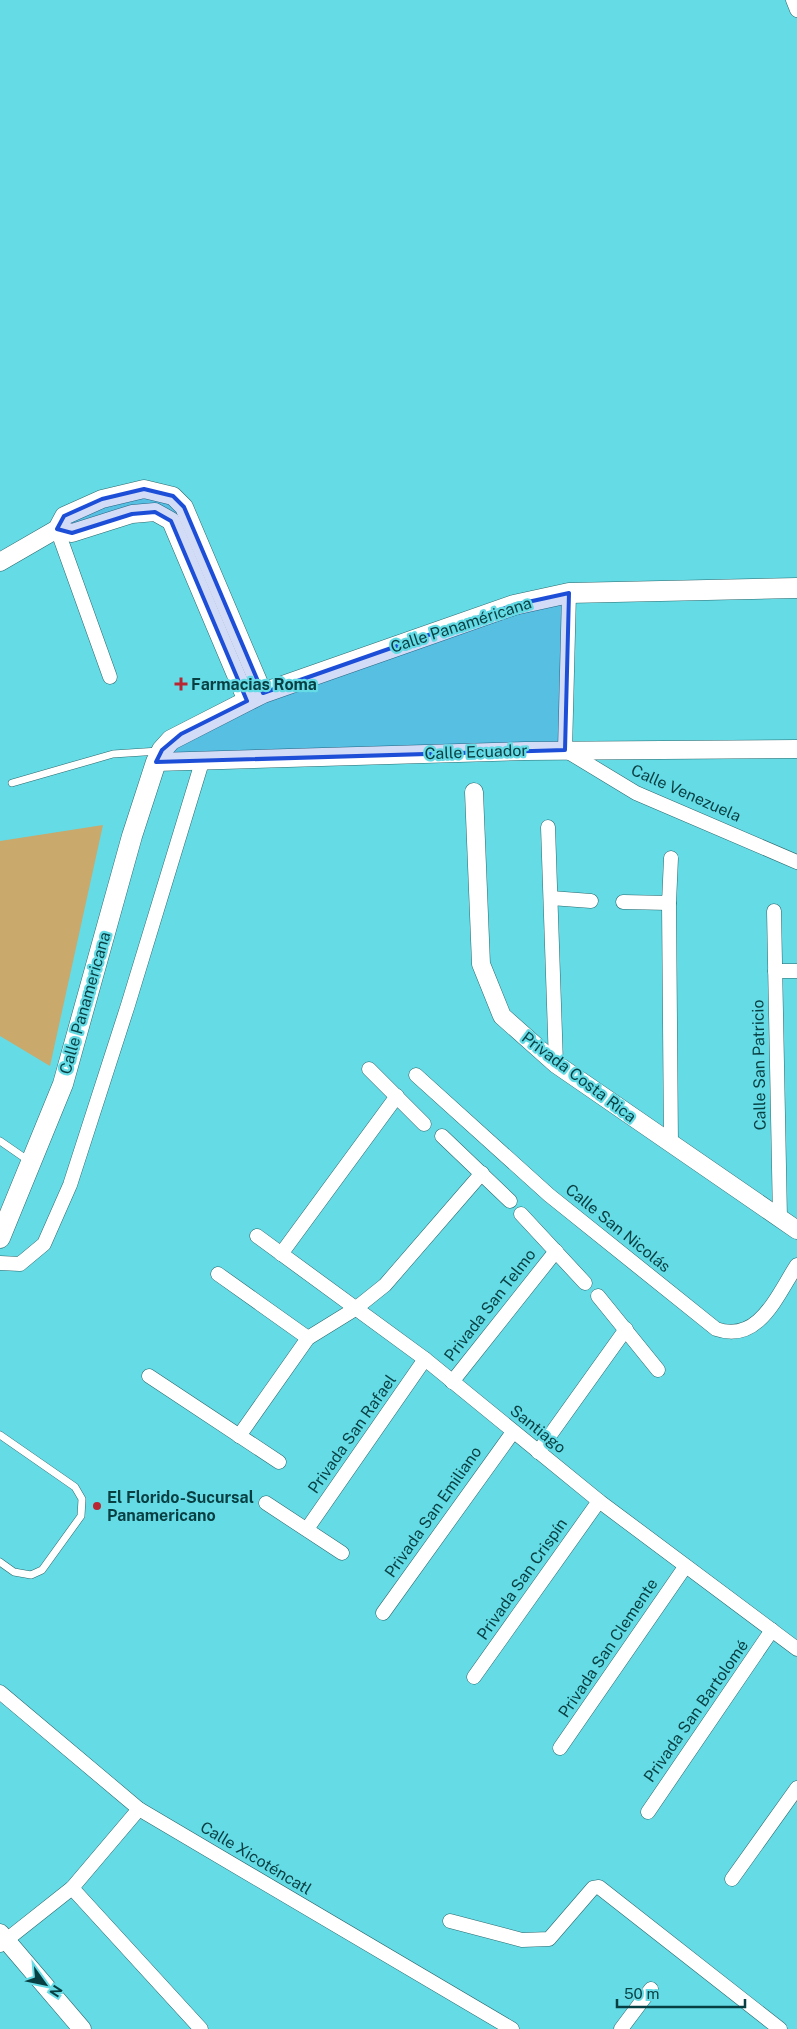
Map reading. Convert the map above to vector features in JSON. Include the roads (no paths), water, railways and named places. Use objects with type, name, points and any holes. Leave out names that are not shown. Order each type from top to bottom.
[{"type":"main road","name":"Calle Panaméricana","points":[[159,756],[181,734],[255,697],[514,605],[569,592],[797,588]]},
{"type":"main road","name":"Calle Panamericana","points":[[0,1238],[63,1084],[132,836],[159,756]]},
{"type":"street","points":[[793,0],[797,10]]},
{"type":"street","points":[[0,562],[57,529],[64,516],[102,499],[144,489],[174,496],[184,506],[255,697]]},
{"type":"street","points":[[171,521],[184,506]]},
{"type":"street","points":[[57,529],[72,533],[132,514],[155,512],[171,521],[255,697]]},
{"type":"street","points":[[57,529],[110,677]]},
{"type":"street","points":[[565,750],[569,592]]},
{"type":"street","name":"Calle Ecuador","points":[[159,756],[202,762],[565,750],[797,749]]},
{"type":"street","name":"Calle Venezuela","points":[[565,750],[636,793],[797,862]]},
{"type":"street","points":[[0,1262],[20,1264],[44,1244],[70,1184],[128,1005],[202,762]]},
{"type":"street","name":"Privada Costa Rica","points":[[474,792],[481,964],[502,1016],[556,1064],[797,1230]]},
{"type":"street","points":[[548,828],[556,1064]]},
{"type":"street","points":[[671,858],[669,903],[671,1144]]},
{"type":"street","points":[[551,898],[591,900]]},
{"type":"street","points":[[624,902],[669,903]]},
{"type":"street","name":"Calle San Patricio","points":[[774,912],[780,1218]]},
{"type":"street","points":[[775,971],[797,971]]},
{"type":"street","points":[[369,1070],[424,1124]]},
{"type":"street","name":"Calle San Nicolás","points":[[416,1075],[549,1194],[716,1329],[737,1333],[753,1327],[797,1265]]},
{"type":"street","points":[[280,1254],[397,1096]]},
{"type":"street","points":[[442,1136],[510,1201]]},
{"type":"street","points":[[239,1436],[308,1338],[355,1309],[385,1285],[482,1173]]},
{"type":"street","points":[[521,1214],[585,1283]]},
{"type":"street","name":"Santiago","points":[[257,1236],[426,1359],[599,1502],[797,1649]]},
{"type":"street","name":"Privada San Telmo","points":[[452,1382],[556,1251]]},
{"type":"street","points":[[218,1274],[308,1338]]},
{"type":"street","points":[[598,1296],[658,1370]]},
{"type":"street","points":[[538,1452],[626,1329]]},
{"type":"street","name":"Privada San Rafael","points":[[307,1529],[426,1359]]},
{"type":"street","points":[[149,1376],[279,1462]]},
{"type":"street","name":"Privada San Emiliano","points":[[383,1613],[513,1432]]},
{"type":"street","name":"Privada San Crispín","points":[[474,1677],[599,1502]]},
{"type":"street","points":[[266,1503],[342,1553]]},
{"type":"street","name":"Privada San Clemente","points":[[560,1748],[685,1567]]},
{"type":"street","name":"Privada San Bartolomé","points":[[648,1812],[772,1630]]},
{"type":"street","name":"Calle Xicoténcatl","points":[[0,1692],[139,1809],[512,2029]]},
{"type":"street","points":[[732,1879],[797,1788]]},
{"type":"street","points":[[82,2029],[2,1939],[72,1888],[139,1809]]},
{"type":"street","points":[[450,1921],[522,1940],[549,1939],[592,1888],[599,1887],[780,2029]]},
{"type":"street","points":[[72,1888],[202,2029]]},
{"type":"street","points":[[621,2029],[651,1990]]},
{"type":"lane","points":[[12,783],[113,754],[159,756]]},
{"type":"lane","points":[[0,1140],[31,1163]]},
{"type":"lane","points":[[0,1435],[75,1487],[82,1499],[81,1516],[42,1570],[31,1575],[14,1572],[0,1562]]},
{"type":"place","name":"Farmacias Roma","points":[[181,684]]},
{"type":"place","name":"El Florido-Sucursal Panamericano","points":[[97,1506]]}]
